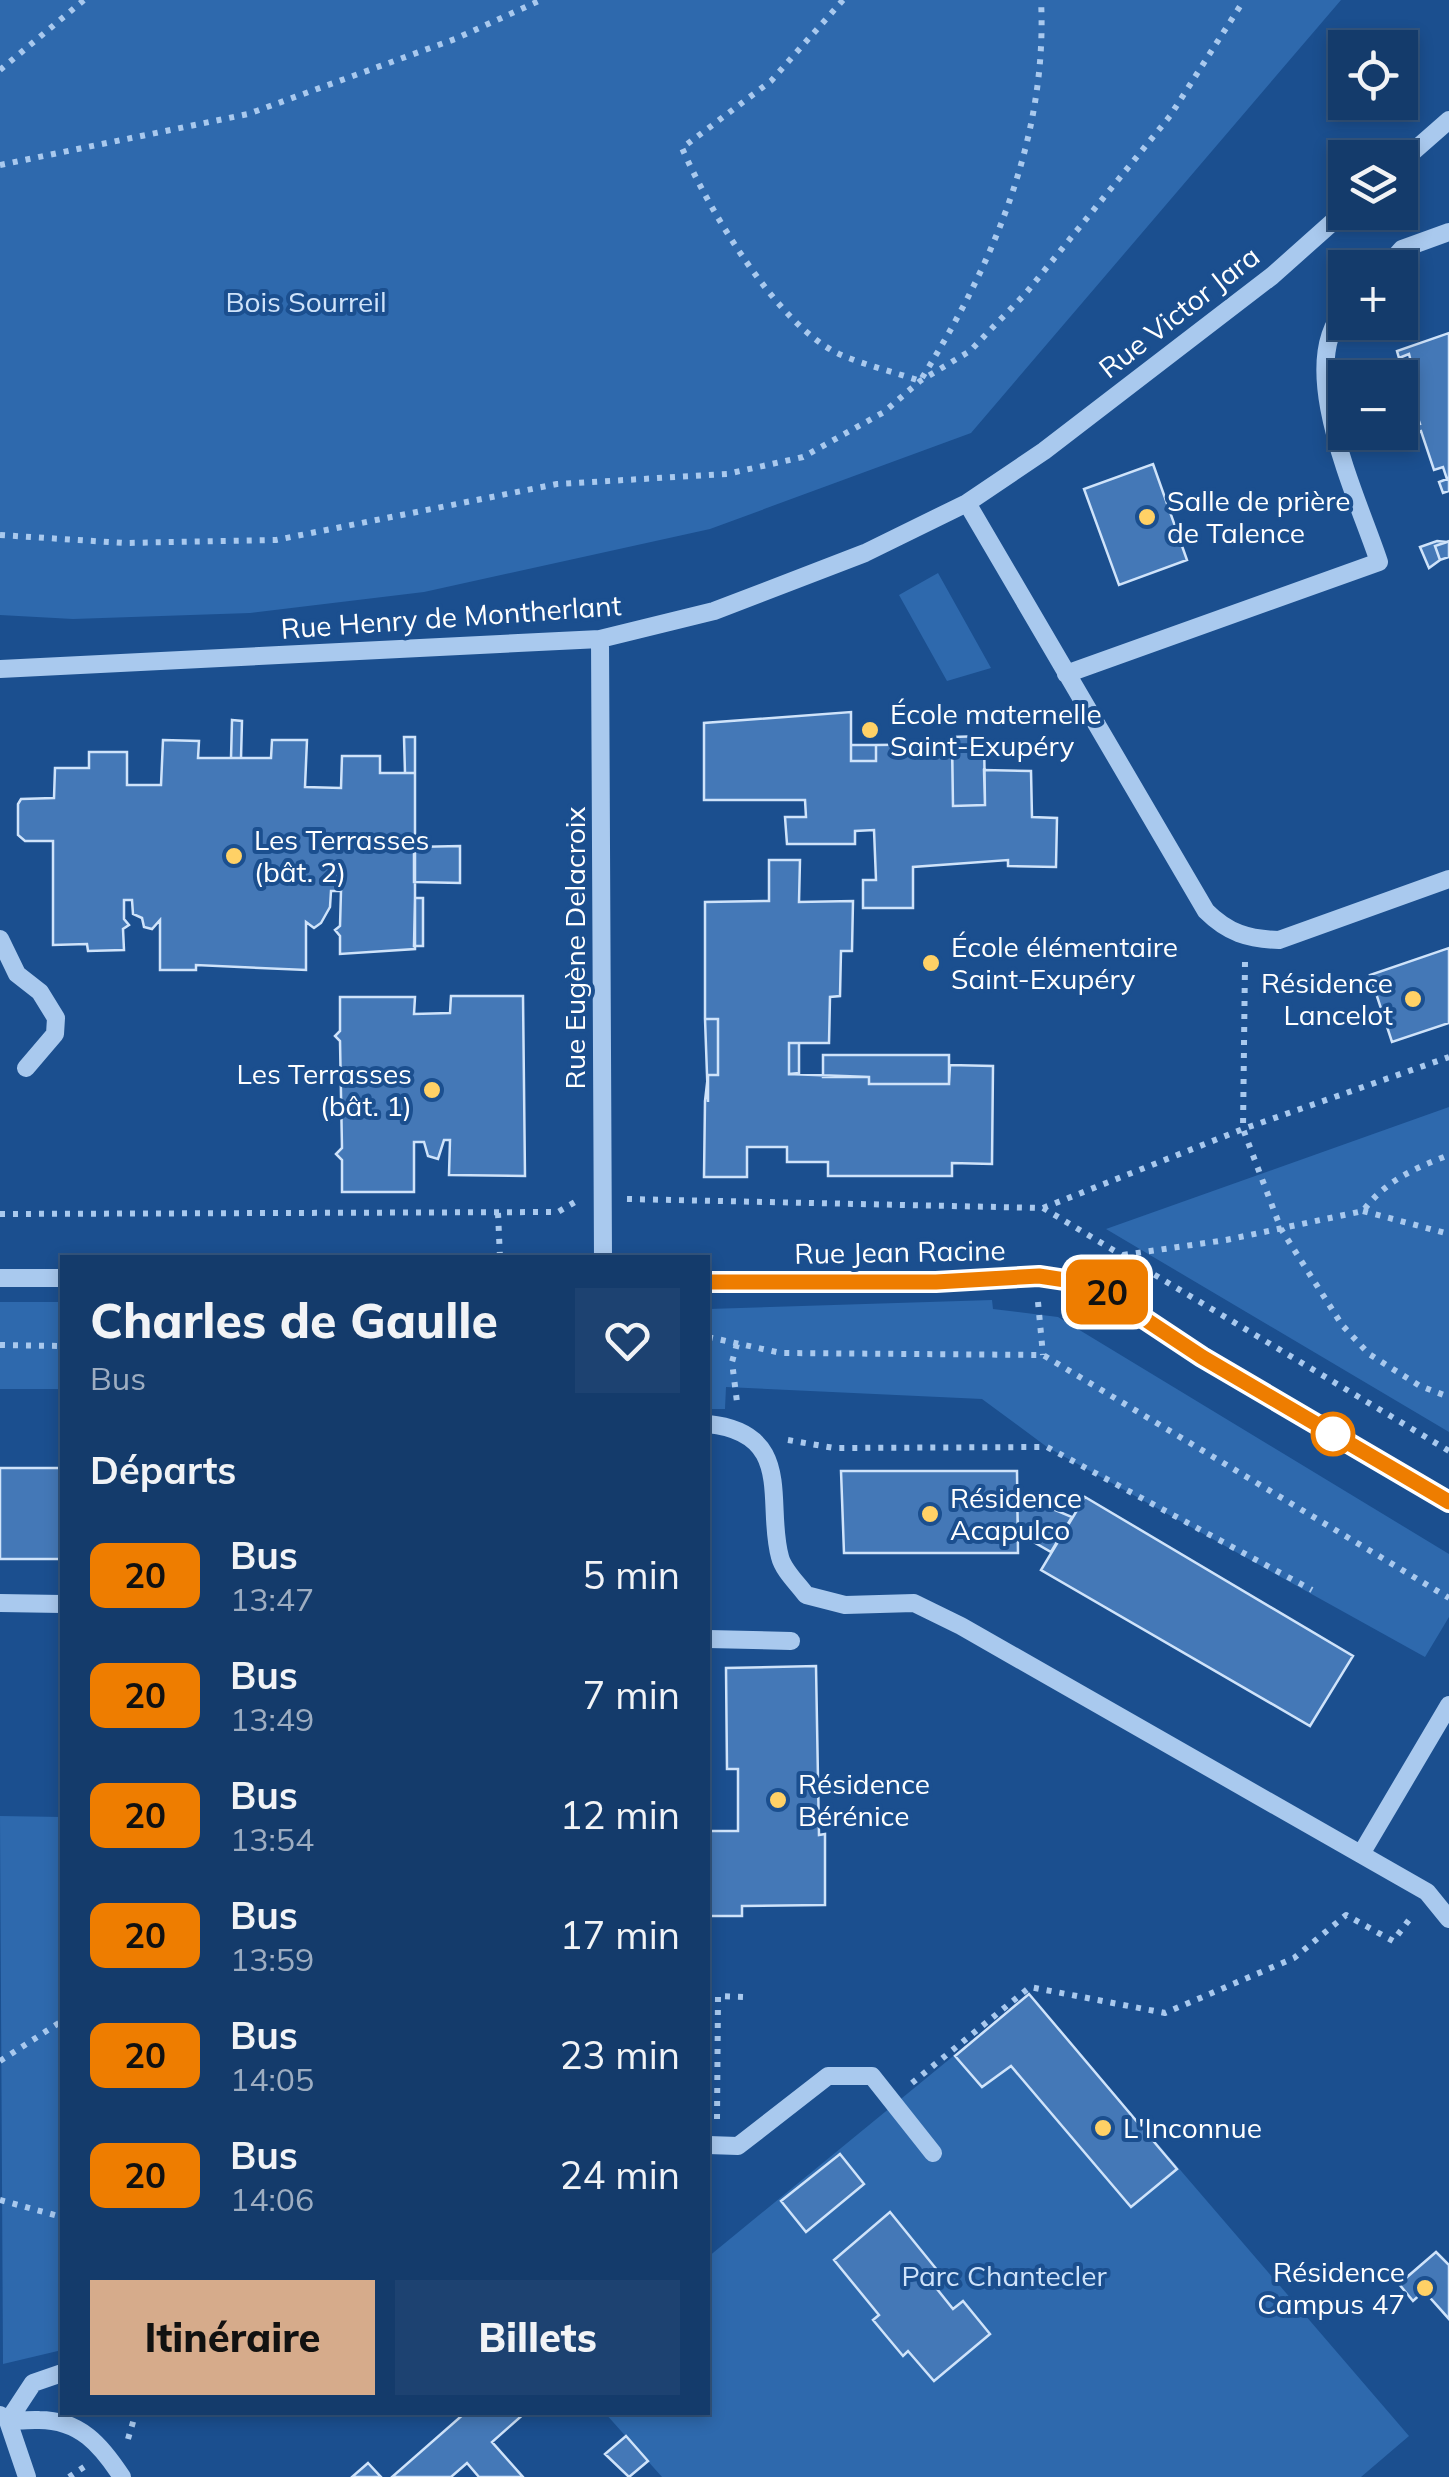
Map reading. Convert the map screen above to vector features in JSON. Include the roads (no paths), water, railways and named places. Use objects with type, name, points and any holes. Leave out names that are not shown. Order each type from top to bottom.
[{"type":"street","points":[[1418,147],[1449,120]]},
{"type":"street","name":"Rue Victor Jara","points":[[1044,451],[1272,276],[1328,226]]},
{"type":"street","points":[[1401,250],[1449,232]]},
{"type":"street","points":[[1066,674],[1379,562],[1324,391],[1328,339]]},
{"type":"street","name":"Rue Henry de Montherlant","points":[[0,669],[600,640],[714,611],[865,554],[967,503],[1044,451]]},
{"type":"street","points":[[967,503],[1206,911],[1224,928],[1251,939],[1279,940],[1449,879]]},
{"type":"street","name":"Rue Eugène Delacroix","points":[[600,640],[603,1255]]},
{"type":"street","points":[[0,939],[16,974],[40,992],[56,1018],[55,1034],[26,1068]]},
{"type":"street","name":"Rue Jean Racine","points":[[710,1282],[936,1282],[1039,1276],[1092,1284],[1202,1357],[1449,1502]]},
{"type":"street","points":[[0,1278],[60,1278]]},
{"type":"street","points":[[710,1424],[741,1432],[761,1452],[776,1478],[780,1558],[806,1595],[844,1605],[914,1604],[1428,1892],[1449,1919]]},
{"type":"street","points":[[0,1603],[60,1604]]},
{"type":"street","points":[[710,1639],[791,1641]]},
{"type":"street","points":[[1362,1854],[1449,1705]]},
{"type":"street","points":[[712,2145],[738,2146],[828,2076],[872,2076],[933,2153]]},
{"type":"street","points":[[4,2418],[32,2383],[60,2374]]},
{"type":"street","points":[[4,2418],[84,2420],[122,2477]]},
{"type":"street","points":[[4,2418],[27,2477]]},
{"type":"place","name":"Salle de prière de Talence","points":[[1147,517]]},
{"type":"place","name":"École maternelle Saint-Exupéry","points":[[870,730]]},
{"type":"place","name":"Les Terrasses (bât. 2)","points":[[234,856]]},
{"type":"place","name":"École élémentaire Saint-Exupéry","points":[[931,963]]},
{"type":"place","name":"Résidence Lancelot","points":[[1413,999]]},
{"type":"place","name":"Les Terrasses (bât. 1)","points":[[432,1090]]},
{"type":"place","name":"Résidence Acapulco","points":[[930,1514]]},
{"type":"place","name":"Résidence Bérénice","points":[[778,1800]]},
{"type":"place","name":"L'Inconnue","points":[[1103,2128]]},
{"type":"place","name":"Résidence Campus 47","points":[[1425,2288]]},
{"type":"park label","name":"Bois Sourreil","points":[[306,302]]},
{"type":"park label","name":"Parc Chantecler","points":[[1004,2276]]}]
